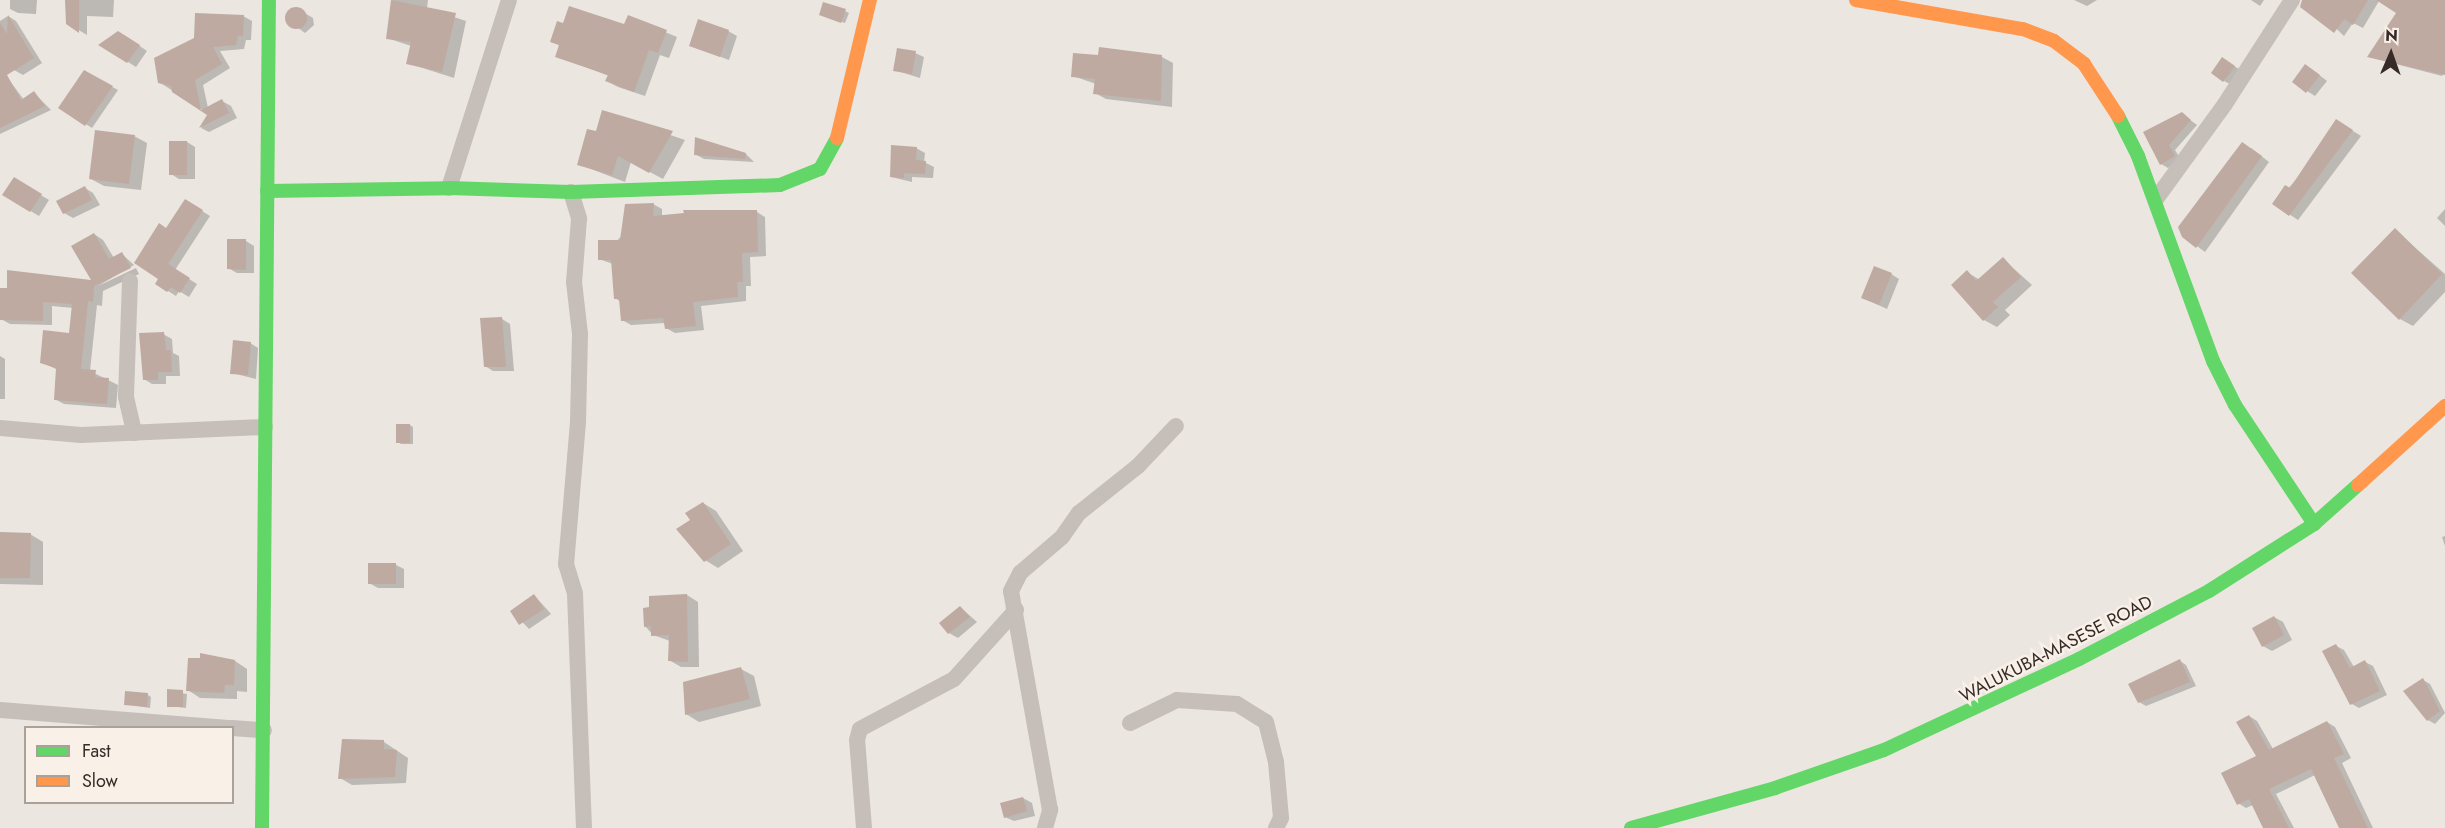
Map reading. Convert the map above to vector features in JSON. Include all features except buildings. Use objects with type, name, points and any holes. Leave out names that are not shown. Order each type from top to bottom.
[{"type":"street","points":[[262,828],[269,0]]},
{"type":"street","points":[[449,188],[508,0]]},
{"type":"street","points":[[267,191],[449,188],[571,192],[780,185],[820,170],[841,131],[870,0]]},
{"type":"street","points":[[1856,0],[1920,5],[2023,29],[2054,41],[2084,64],[2109,98],[2156,199],[2172,254],[2213,361],[2235,405],[2314,524]]},
{"type":"street","points":[[2156,199],[2225,104],[2292,0]]},
{"type":"street","points":[[571,192],[579,219],[574,282],[580,345],[578,422],[566,564],[575,594],[584,828]]},
{"type":"street","points":[[130,281],[126,397],[134,433]]},
{"type":"street","name":"WALUKUBA-MASESE ROAD","points":[[1631,828],[1824,772],[1963,716],[2209,591],[2314,524],[2445,406]]},
{"type":"street","points":[[1046,828],[1050,810],[1011,591],[1020,573],[1062,537],[1079,513],[1138,466],[1176,426]]},
{"type":"street","points":[[0,428],[81,435],[265,427]]},
{"type":"street","points":[[864,828],[857,748],[860,729],[954,680],[1016,610]]},
{"type":"street","points":[[1130,723],[1177,700],[1237,704],[1266,722],[1276,762],[1281,818],[1276,828]]},
{"type":"street","points":[[0,710],[206,726]]},
{"type":"street","points":[[234,728],[264,730]]},
{"type":"traffic: fast","points":[[262,828],[269,0]]},
{"type":"traffic: fast","points":[[2118,116],[2138,156],[2213,361],[2235,405],[2314,524]]},
{"type":"traffic: fast","points":[[267,191],[449,188],[571,192],[780,185],[820,169],[837,138]]},
{"type":"traffic: fast","points":[[1631,828],[1775,788],[1884,750],[2079,659],[2209,591],[2314,524],[2358,485]]},
{"type":"traffic: slow","points":[[837,138],[870,0]]},
{"type":"traffic: slow","points":[[1856,0],[2023,29],[2054,41],[2084,64],[2118,116]]},
{"type":"traffic: slow","points":[[2358,485],[2445,406]]}]
